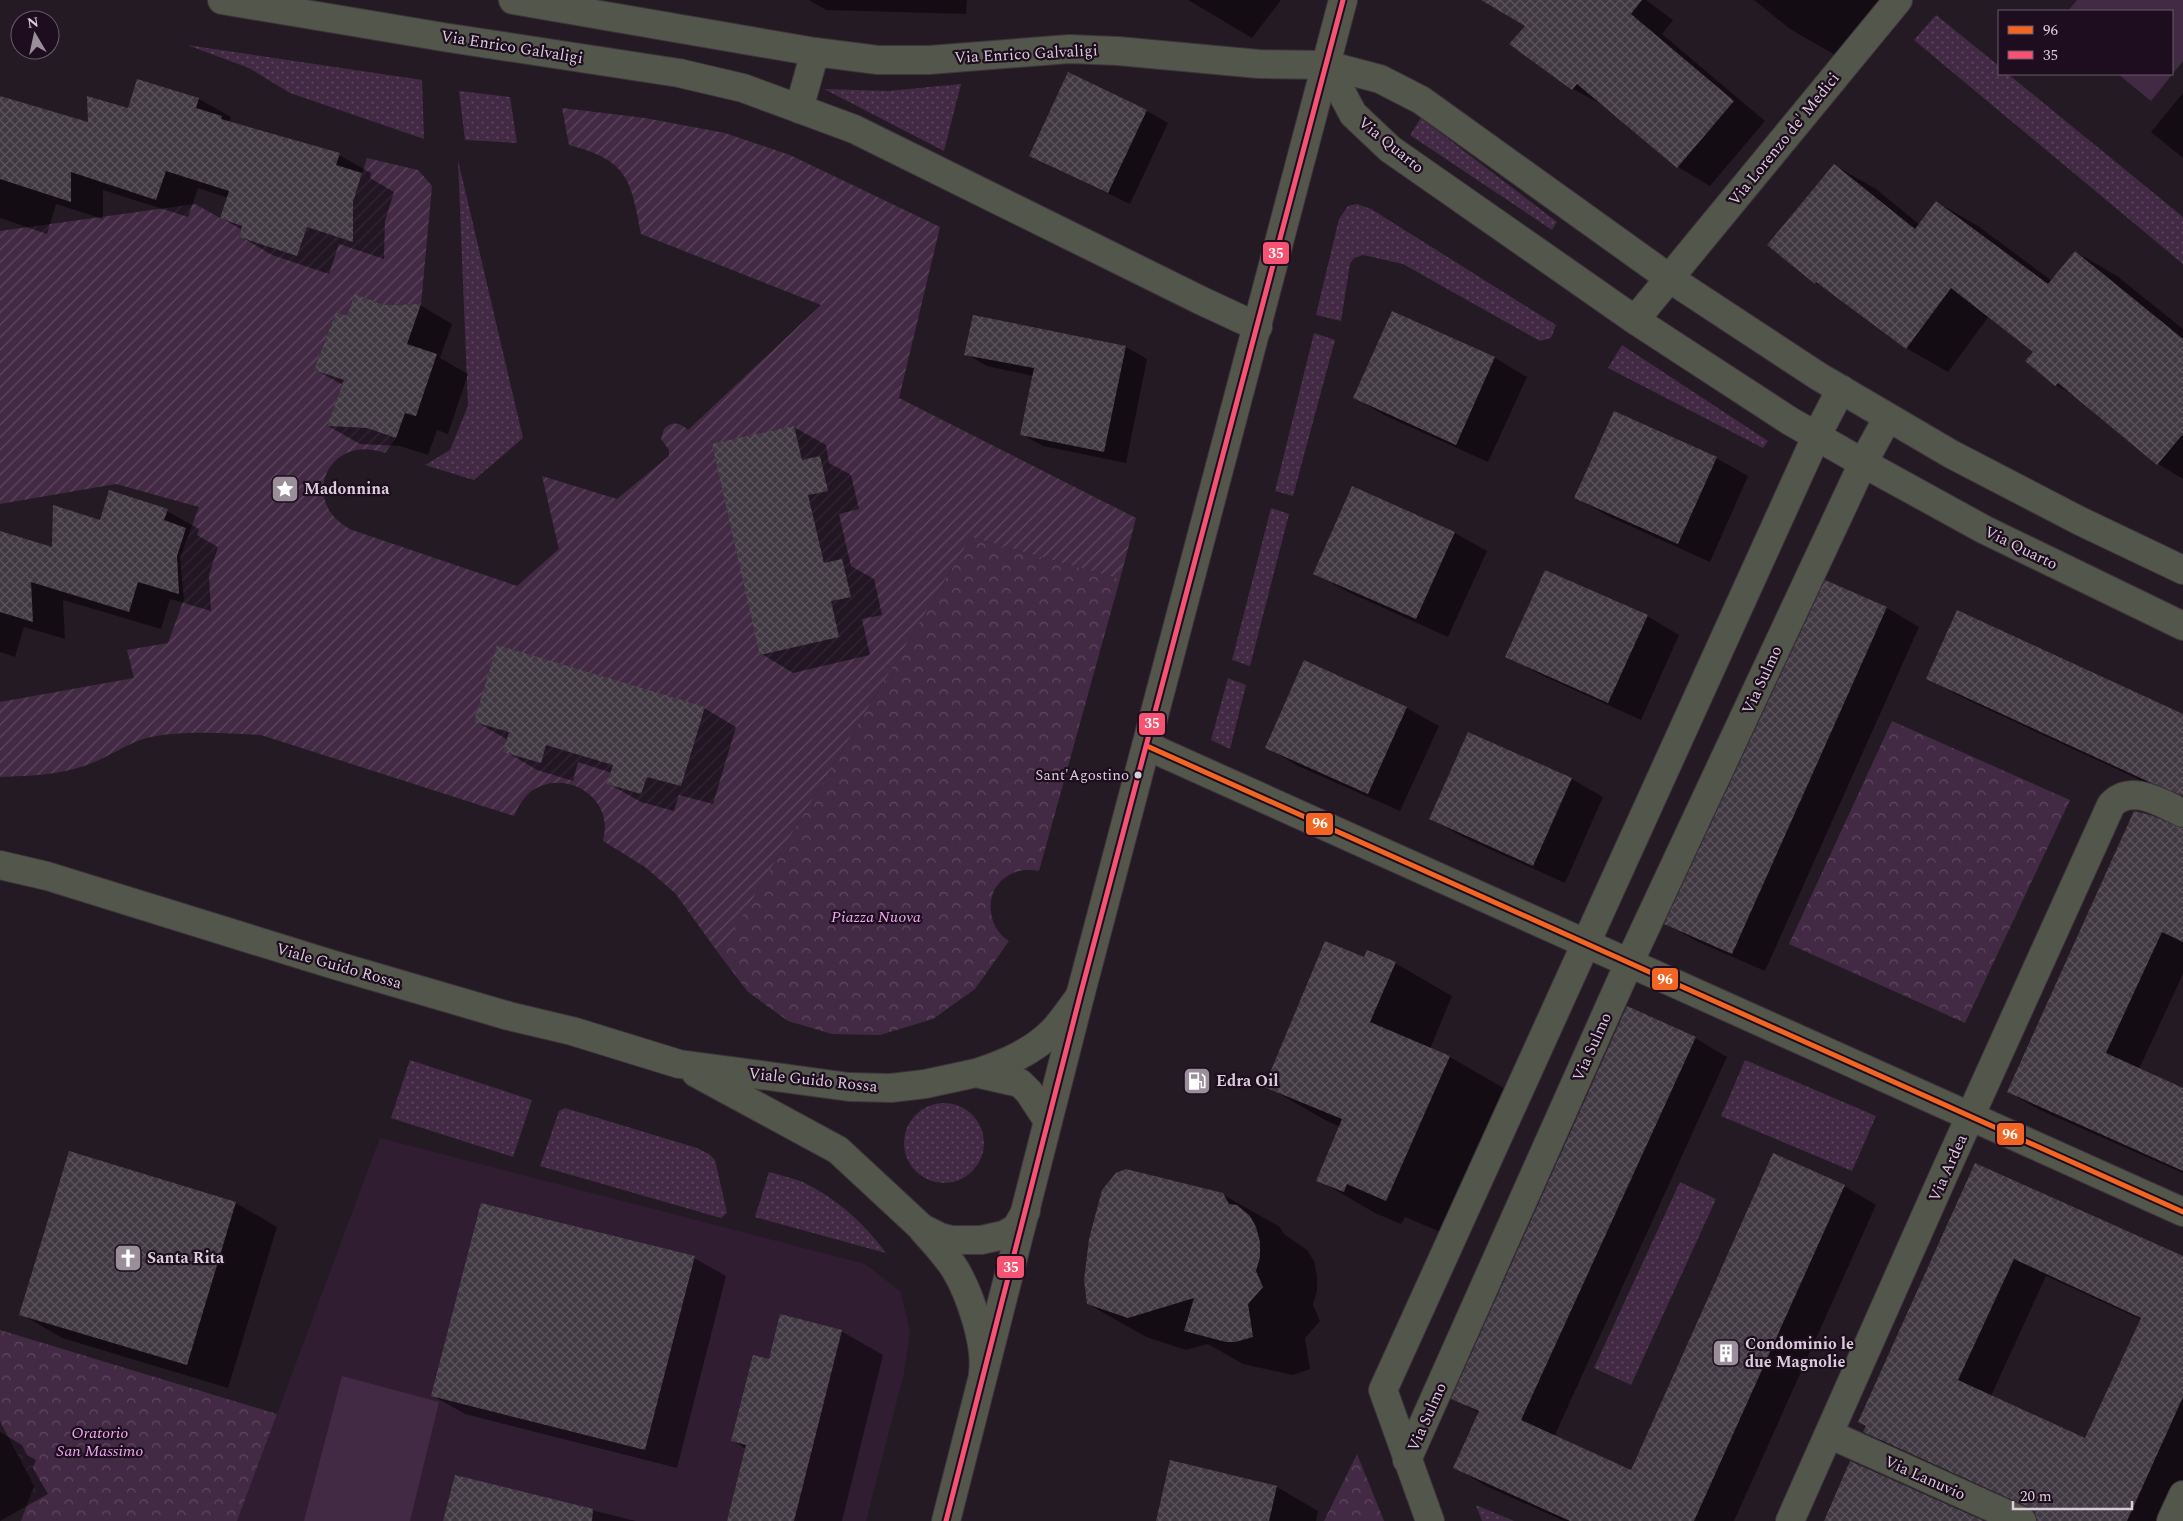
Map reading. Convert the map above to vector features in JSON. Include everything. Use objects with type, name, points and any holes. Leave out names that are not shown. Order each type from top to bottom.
[{"type":"main road","points":[[946,1521],[1080,996],[1343,0]]},
{"type":"street","name":"Via Enrico Galvaligi","points":[[222,0],[443,37],[679,73],[743,88],[854,129],[1193,297],[1258,327]]},
{"type":"street","name":"Via Enrico Galvaligi","points":[[513,0],[815,52],[878,60],[929,60],[1069,49],[1118,51],[1259,64],[1327,65]]},
{"type":"street","points":[[1332,0],[1327,65],[1380,79],[1421,100],[1669,278],[1751,334],[1951,454],[2080,521],[2183,570]]},
{"type":"street","name":"Via Lorenzo de' Medici","points":[[1669,278],[1898,0]]},
{"type":"street","points":[[799,109],[815,52]]},
{"type":"street","name":"Via Quarto","points":[[1327,65],[1353,114],[1390,149],[1635,320],[1816,437],[1985,530],[2183,626]]},
{"type":"street","points":[[1635,320],[1669,278]]},
{"type":"street","points":[[1816,437],[1841,389]]},
{"type":"street","points":[[1863,463],[1888,416]]},
{"type":"street","name":"Via Sulmo","points":[[1407,1460],[1383,1390],[1816,437]]},
{"type":"street","name":"Via Sulmo","points":[[1407,1460],[1629,963],[1863,463]]},
{"type":"street","points":[[1147,746],[2183,1212]]},
{"type":"street","name":"Via Ardea","points":[[1790,1521],[2111,805],[2118,798],[2127,795],[2138,795],[2183,813]]},
{"type":"street","name":"Viale Guido Rossa","points":[[0,865],[47,876],[331,964],[509,1016],[572,1031],[679,1064],[849,1087],[891,1088],[925,1084],[976,1073],[1003,1064],[1039,1043],[1054,1030],[1080,996]]},
{"type":"street","name":"Viale Guido Rossa","points":[[679,1064],[838,1150],[922,1228],[945,1256],[962,1283],[981,1341],[985,1361],[982,1383]]},
{"type":"street","name":"Viale Guido Rossa","points":[[976,1073],[1020,1083],[1034,1098],[1048,1121]]},
{"type":"street","name":"Viale Guido Rossa","points":[[922,1228],[952,1240],[994,1238],[1016,1228],[1026,1211]]},
{"type":"street","name":"Via Lanuvio","points":[[1829,1434],[2022,1521]]},
{"type":"street","points":[[1407,1460],[1430,1521]]},
{"type":"street","points":[[2171,1521],[2183,1495]]},
{"type":"shaded area","points":[[380,1138],[865,1264],[900,1291],[910,1331],[904,1373],[866,1521],[237,1521]]},
{"type":"green space","points":[[2077,0],[2183,0],[2183,61],[2173,74],[2173,10],[2069,10]]},
{"type":"green space","points":[[1936,15],[1998,65],[1998,75],[2009,75],[2183,217],[2183,264],[1914,40]]},
{"type":"green space","points":[[187,45],[422,80],[424,139],[290,93],[249,68]]},
{"type":"green space","points":[[2119,75],[2172,75],[2151,101]]},
{"type":"green space","points":[[961,84],[944,151],[824,89],[888,91]]},
{"type":"green space","points":[[459,91],[510,97],[517,143],[465,140]]},
{"type":"green space","points":[[562,108],[645,118],[725,133],[790,155],[940,227],[899,398],[1136,518],[1120,579],[971,537],[719,954],[675,893],[645,867],[603,841],[605,825],[602,812],[596,801],[576,786],[565,783],[552,783],[540,786],[529,793],[520,804],[514,816],[261,735],[203,733],[159,735],[146,738],[94,762],[66,771],[0,777],[0,702],[134,678],[127,650],[168,643],[184,599],[180,558],[199,507],[116,484],[0,504],[0,231],[195,204],[220,218],[242,226],[239,237],[297,256],[307,227],[353,242],[353,202],[367,158],[418,170],[432,186],[421,304],[383,305],[355,295],[347,316],[336,312],[314,370],[344,380],[327,426],[367,428],[396,438],[385,453],[365,449],[348,452],[335,461],[326,474],[323,488],[326,504],[335,518],[352,530],[517,586],[559,549],[542,476],[617,499],[669,456],[669,450],[661,439],[664,429],[676,424],[682,425],[688,430],[821,305],[641,234],[634,199],[623,175],[604,158],[569,145]]},
{"type":"green space","points":[[1421,118],[1557,222],[1552,230],[1410,135]]},
{"type":"green space","points":[[458,160],[523,438],[474,480],[425,465],[450,450],[468,406]]},
{"type":"green space","points":[[1357,204],[1371,209],[1556,325],[1551,338],[1540,341],[1403,264],[1363,255],[1354,258],[1350,264],[1341,321],[1316,315],[1339,219],[1348,206]]},
{"type":"green space","points":[[1314,333],[1335,340],[1293,496],[1275,491]]},
{"type":"green space","points":[[1622,345],[1768,441],[1763,448],[1608,368]]},
{"type":"green space","points":[[1271,508],[1289,514],[1250,666],[1232,660]]},
{"type":"green space","name":"Piazza Nuova","points":[[971,537],[1120,579],[1039,871],[1025,870],[1016,872],[1005,877],[998,885],[993,894],[991,915],[1001,934],[1009,941],[975,989],[933,1019],[880,1035],[832,1034],[788,1021],[748,992],[719,954]]},
{"type":"green space","points":[[1228,678],[1246,685],[1230,749],[1211,740]]},
{"type":"green space","points":[[1892,721],[2070,800],[1965,1023],[1789,944]]},
{"type":"green space","points":[[410,1060],[532,1100],[513,1157],[391,1118]]},
{"type":"green space","points":[[1745,1060],[1876,1116],[1852,1171],[1721,1116]]},
{"type":"green space","points":[[944,1103],[959,1106],[972,1115],[981,1128],[984,1143],[981,1158],[972,1171],[959,1180],[944,1183],[929,1180],[916,1171],[907,1158],[904,1143],[907,1128],[916,1115],[929,1106]]},
{"type":"green space","points":[[565,1108],[697,1148],[709,1154],[715,1160],[727,1213],[721,1218],[540,1166],[559,1111]]},
{"type":"green space","points":[[769,1172],[803,1182],[827,1196],[849,1212],[886,1253],[755,1217]]},
{"type":"green space","points":[[1680,1182],[1716,1199],[1631,1385],[1594,1368]]},
{"type":"green space","name":"Oratorio San Massimo","points":[[0,1330],[277,1414],[237,1521],[21,1521],[34,1486],[0,1421]]},
{"type":"green space","points":[[342,1376],[439,1402],[410,1521],[304,1521]]},
{"type":"green space","points":[[1357,1454],[1384,1521],[1324,1521]]},
{"type":"green space","points":[[1476,1505],[1514,1521],[1482,1521]]},
{"type":"building","points":[[1481,0],[1642,0],[1631,14],[1734,101],[1677,168],[1577,84],[1572,90],[1509,44],[1525,26]]},
{"type":"building","points":[[1068,72],[1147,110],[1108,193],[1029,156]]},
{"type":"building","points":[[137,79],[199,98],[196,108],[222,116],[221,119],[340,153],[336,165],[362,173],[353,202],[353,242],[307,227],[297,256],[239,237],[242,226],[220,218],[229,191],[166,171],[156,200],[71,172],[71,202],[0,179],[0,96],[88,122],[87,96],[128,108]]},
{"type":"building","points":[[1834,164],[1915,229],[1936,201],[2048,284],[2075,251],[2183,339],[2183,434],[2157,465],[2058,383],[2055,386],[2025,361],[2033,352],[1951,288],[1906,349],[1816,282],[1815,284],[1767,245]]},
{"type":"building","points":[[355,294],[383,305],[421,304],[407,344],[437,354],[416,416],[405,413],[396,438],[367,428],[327,426],[344,380],[314,370],[336,312],[347,316]]},
{"type":"building","points":[[1392,311],[1495,357],[1456,445],[1353,398]]},
{"type":"building","points":[[973,315],[1126,346],[1104,452],[1020,435],[1034,368],[964,355]]},
{"type":"building","points":[[1614,411],[1717,457],[1678,544],[1574,498]]},
{"type":"building","points":[[794,426],[802,460],[820,456],[828,491],[808,495],[824,563],[842,559],[851,597],[831,601],[839,637],[760,655],[712,444]]},
{"type":"building","points":[[1352,486],[1455,532],[1416,619],[1313,574]]},
{"type":"building","points":[[109,490],[168,509],[164,520],[186,528],[177,556],[179,594],[138,582],[129,612],[31,582],[33,622],[0,612],[0,531],[52,547],[53,505],[100,520]]},
{"type":"building","points":[[1545,570],[1648,615],[1608,703],[1505,657]]},
{"type":"building","points":[[1825,580],[1887,607],[1732,954],[1664,924]]},
{"type":"building","points":[[1957,610],[2183,714],[2183,796],[1926,679]]},
{"type":"building","points":[[497,645],[705,707],[681,786],[647,777],[641,794],[607,784],[613,765],[546,745],[541,763],[503,752],[509,732],[474,722]]},
{"type":"building","points":[[1304,660],[1407,707],[1368,794],[1265,748]]},
{"type":"building","points":[[1468,732],[1572,778],[1533,866],[1429,819]]},
{"type":"building","points":[[2134,811],[2183,828],[2183,942],[2162,932],[2106,1053],[2183,1088],[2183,1171],[2007,1092]]},
{"type":"building","points":[[1325,941],[1364,957],[1367,950],[1396,962],[1370,1022],[1450,1056],[1386,1201],[1347,1184],[1344,1192],[1316,1181],[1342,1119],[1264,1087]]},
{"type":"building","points":[[1627,1006],[1696,1037],[1521,1420],[1631,1470],[1773,1153],[1845,1185],[1694,1521],[1570,1521],[1453,1468],[1479,1411],[1451,1399]]},
{"type":"building","name":"Santa Rita","points":[[69,1151],[236,1202],[187,1365],[19,1315]]},
{"type":"building","points":[[1975,1163],[2183,1256],[2183,1397],[2127,1521],[2037,1521],[2035,1512],[2028,1507],[1863,1432],[1866,1426],[1858,1422]],"holes":[[[2014,1259],[2141,1318],[2085,1438],[1958,1380]]]},
{"type":"building","points":[[1126,1169],[1223,1193],[1229,1204],[1237,1205],[1250,1216],[1256,1227],[1260,1242],[1260,1257],[1256,1271],[1263,1287],[1248,1304],[1253,1337],[1235,1342],[1226,1342],[1184,1331],[1194,1298],[1128,1318],[1087,1304],[1084,1280],[1089,1239],[1102,1190],[1116,1173]]},
{"type":"building","points":[[481,1203],[695,1256],[645,1450],[431,1396]]},
{"type":"building","points":[[780,1314],[842,1330],[794,1521],[727,1521],[746,1445],[731,1441],[753,1355],[769,1359]]},
{"type":"building","points":[[1170,1460],[1277,1486],[1269,1521],[1156,1521]]},
{"type":"building","points":[[1850,1461],[1984,1521],[1824,1521]]},
{"type":"building","points":[[455,1475],[593,1509],[592,1521],[443,1521]]},
{"type":"transit line","name":"35","points":[[946,1521],[1080,996],[1343,0]]},
{"type":"transit line","name":"96","points":[[1147,746],[2183,1212]]},
{"type":"place","name":"Madonnina","points":[[285,489]]},
{"type":"place","name":"Sant'Agostino","points":[[1138,775]]},
{"type":"place","name":"Edra Oil","points":[[1197,1081]]},
{"type":"place","name":"Santa Rita","points":[[128,1258]]},
{"type":"place","name":"Condominio le due Magnolie","points":[[1726,1353]]}]
